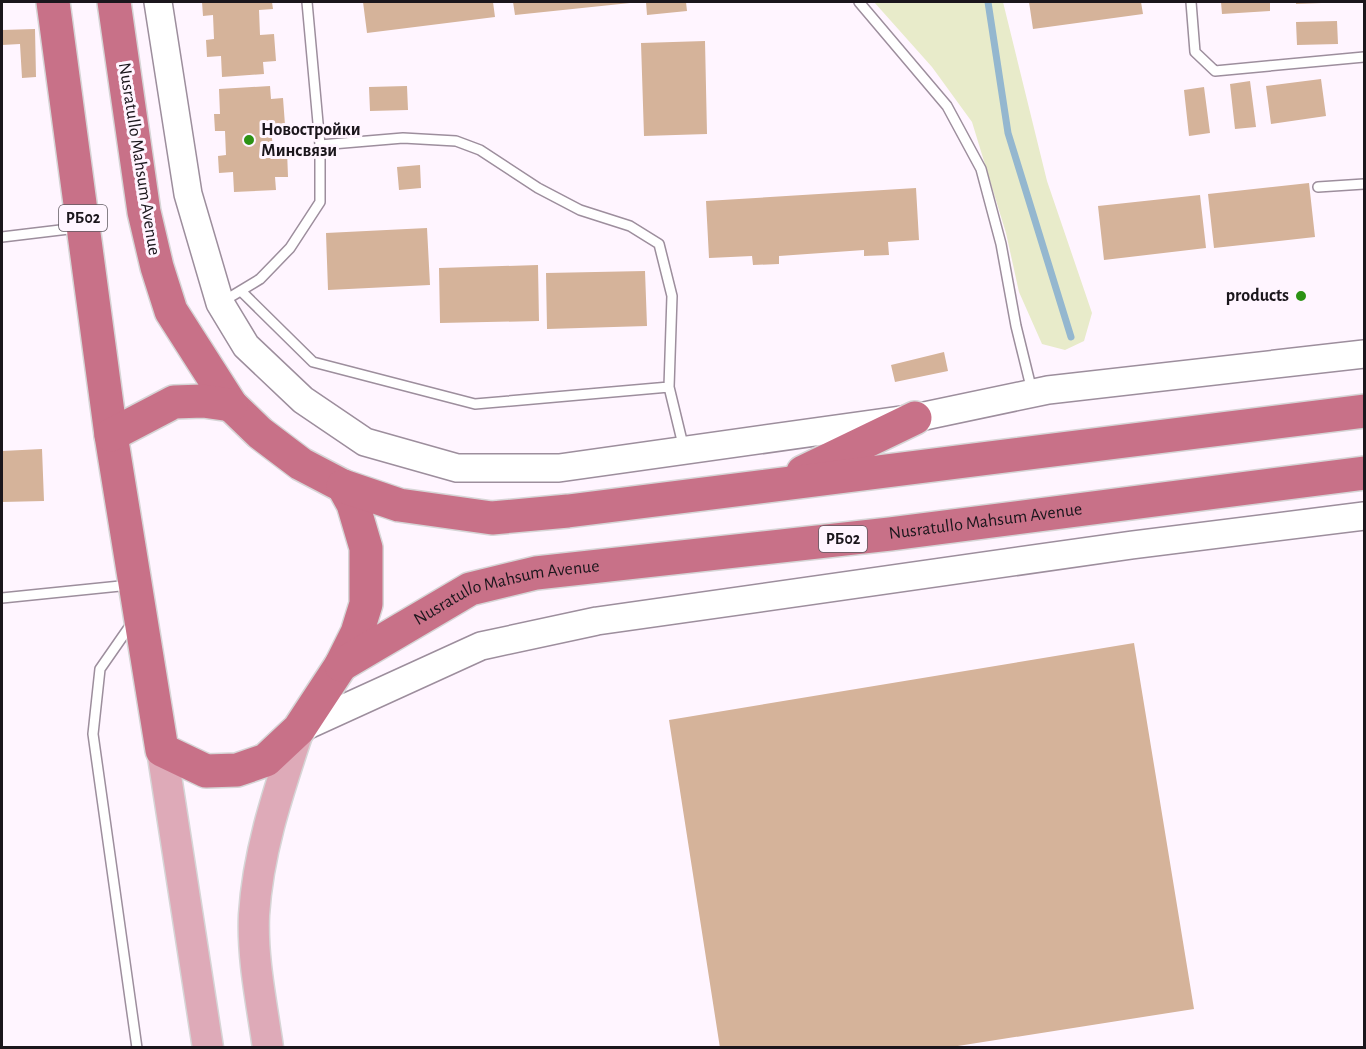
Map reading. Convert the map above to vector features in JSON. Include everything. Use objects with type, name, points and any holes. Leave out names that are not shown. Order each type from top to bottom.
[{"type":"highway","name":"РБ02","points":[[53,2],[111,435]]},
{"type":"highway","name":"Nusratullo Mahsum Avenue","points":[[114,2],[144,212],[157,267],[171,310],[231,405],[260,433],[301,464],[343,486]]},
{"type":"highway","points":[[231,405],[203,401],[174,402],[111,435],[162,750],[187,764],[206,771],[237,770],[266,760],[299,729],[341,665],[366,604],[366,548],[353,504],[343,486]]},
{"type":"highway","points":[[343,486],[399,505],[492,518],[1365,411]]},
{"type":"highway","points":[[777,484],[915,418]]},
{"type":"highway","name":"Nusratullo Mahsum Avenue","points":[[341,665],[470,589],[536,573],[890,534],[1365,473]]},
{"type":"main road","points":[[268,1047],[259,985],[254,917],[263,841],[299,729]]},
{"type":"main road","points":[[162,750],[208,1047]]},
{"type":"street","points":[[158,2],[188,194],[230,297],[246,346],[303,400],[365,442],[457,468],[559,468],[915,418],[1033,393],[1365,354]]},
{"type":"street","points":[[299,729],[481,646],[597,621],[1132,545],[1365,516]]},
{"type":"lane","points":[[307,2],[320,145],[320,202],[290,248],[260,279],[230,297],[313,362],[475,404],[669,387]]},
{"type":"lane","points":[[859,2],[947,106],[981,169],[1001,244],[1016,326],[1033,393]]},
{"type":"lane","points":[[1191,2],[1195,52],[1215,71],[1365,57]]},
{"type":"lane","points":[[320,145],[403,138],[456,141],[480,150],[538,188],[580,210],[630,226],[659,244],[672,296],[669,387],[684,451]]},
{"type":"lane","points":[[1317,187],[1365,184]]},
{"type":"lane","points":[[2,237],[84,228]]},
{"type":"lane","points":[[2,598],[137,599],[100,669],[93,734],[137,1047]]},
{"type":"green space","points":[[874,2],[1003,2],[1047,181],[1092,313],[1084,341],[1065,350],[1042,344],[1019,292],[1006,233],[972,122],[932,67]]},
{"type":"building","name":"Новостройки Минсвязи","points":[[202,2],[272,2],[273,9],[259,10],[260,35],[274,34],[276,61],[263,62],[264,74],[222,77],[221,56],[207,57],[206,40],[214,39],[213,15],[203,16]]},
{"type":"building","points":[[363,2],[493,2],[495,17],[367,33]]},
{"type":"building","points":[[513,2],[630,2],[630,3],[515,15]]},
{"type":"building","points":[[646,2],[686,2],[687,11],[647,15]]},
{"type":"building","points":[[1029,2],[1141,2],[1143,14],[1033,29]]},
{"type":"building","points":[[1221,2],[1270,2],[1270,11],[1222,14]]},
{"type":"building","points":[[1296,2],[1322,2],[1322,3],[1296,4]]},
{"type":"building","points":[[1337,21],[1338,44],[1297,45],[1296,22]]},
{"type":"building","points":[[35,29],[36,77],[22,78],[20,44],[2,45],[2,30]]},
{"type":"building","points":[[705,41],[707,134],[644,136],[641,43]]},
{"type":"building","points":[[1321,79],[1326,116],[1271,124],[1266,86]]},
{"type":"building","points":[[1250,81],[1256,127],[1235,129],[1230,84]]},
{"type":"building","name":"Новостройки Минсвязи","points":[[270,86],[271,99],[283,98],[285,125],[271,126],[273,150],[287,150],[288,177],[275,177],[276,190],[234,192],[233,172],[219,173],[218,156],[226,155],[225,131],[215,131],[214,114],[220,114],[219,89]]},
{"type":"building","points":[[407,86],[408,110],[370,111],[369,87]]},
{"type":"building","points":[[1204,87],[1210,133],[1189,136],[1184,90]]},
{"type":"building","points":[[420,165],[421,188],[399,190],[397,167]]},
{"type":"building","points":[[1309,183],[1315,237],[1214,248],[1208,194]]},
{"type":"building","points":[[916,188],[919,240],[888,242],[889,255],[864,256],[864,250],[779,256],[779,264],[753,265],[752,256],[709,258],[706,201]]},
{"type":"building","points":[[1200,195],[1206,248],[1104,260],[1098,206]]},
{"type":"building","points":[[427,228],[430,285],[328,290],[326,233]]},
{"type":"building","points":[[538,265],[539,321],[440,323],[439,268]]},
{"type":"building","points":[[645,271],[647,326],[547,329],[546,273]]},
{"type":"building","points":[[944,352],[948,371],[895,382],[891,365]]},
{"type":"building","points":[[42,449],[44,501],[2,502],[2,451]]},
{"type":"building","points":[[1134,643],[1194,1009],[945,1048],[720,1048],[669,720]]},
{"type":"waterway","points":[[988,2],[1008,133],[1071,337]]},
{"type":"place","name":"Новостройки Минсвязи","points":[[249,140]]},
{"type":"place","name":"products","points":[[1301,296]]}]
